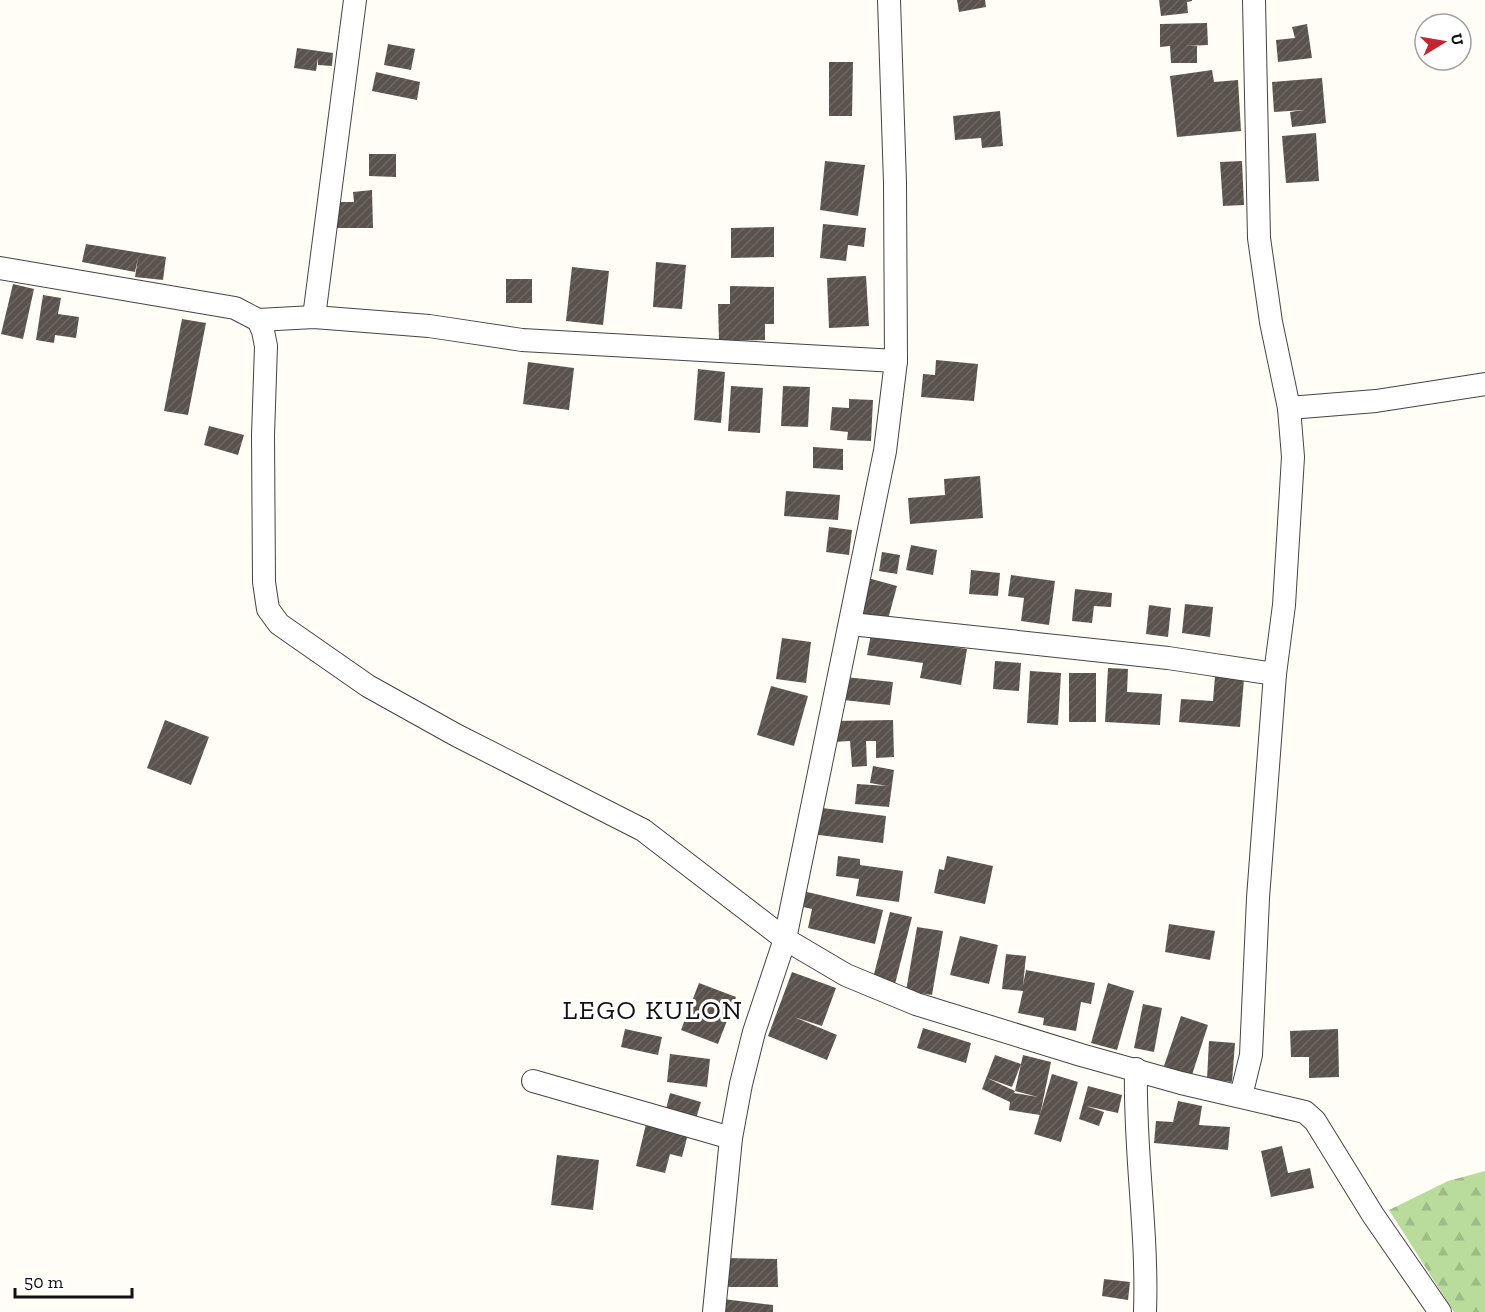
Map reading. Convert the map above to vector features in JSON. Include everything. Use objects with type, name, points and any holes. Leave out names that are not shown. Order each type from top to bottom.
[{"type":"street","points":[[314,317],[355,0]]},
{"type":"street","points":[[714,1312],[731,1138],[754,1032],[785,939],[825,734],[851,624],[885,451],[896,362],[895,183],[889,0]]},
{"type":"street","points":[[1241,1096],[1251,1055],[1258,898],[1275,674],[1284,604],[1293,456],[1289,408],[1271,322],[1259,238],[1254,0]]},
{"type":"street","points":[[0,268],[235,309],[258,320],[314,317],[429,326],[522,340],[896,362]]},
{"type":"street","points":[[258,320],[266,346],[263,435],[264,582],[268,609],[272,618],[368,686],[496,756],[643,830],[785,939],[846,975],[916,1004],[1181,1083],[1241,1096],[1311,1116],[1373,1215],[1440,1312]]},
{"type":"street","points":[[1289,408],[1376,401],[1485,384]]},
{"type":"street","points":[[851,624],[1168,658],[1275,674]]},
{"type":"street","points":[[1136,1069],[1135,1119],[1145,1235],[1145,1312]]},
{"type":"street","points":[[533,1081],[731,1138]]},
{"type":"green space","points":[[1485,1171],[1485,1312],[1454,1312],[1389,1210],[1448,1181]]},
{"type":"building","points":[[957,0],[985,0],[986,7],[959,12]]},
{"type":"building","points":[[1159,0],[1192,1],[1187,2],[1188,13],[1161,16]]},
{"type":"building","points":[[1207,23],[1208,45],[1186,46],[1197,46],[1197,63],[1171,63],[1170,46],[1160,47],[1160,24]]},
{"type":"building","points":[[1307,24],[1312,58],[1278,62],[1276,40],[1295,38],[1292,27]]},
{"type":"building","points":[[388,44],[415,49],[411,70],[384,65]]},
{"type":"building","points":[[297,48],[333,53],[332,66],[318,65],[318,58],[316,71],[294,68]]},
{"type":"building","points":[[829,62],[853,62],[852,116],[829,116]]},
{"type":"building","points":[[1212,70],[1214,82],[1238,80],[1241,131],[1177,137],[1170,76]]},
{"type":"building","points":[[376,72],[420,82],[417,100],[372,91]]},
{"type":"building","points":[[1322,78],[1326,123],[1292,127],[1290,112],[1304,110],[1274,112],[1272,82]]},
{"type":"building","points":[[1000,111],[1003,146],[982,148],[981,138],[955,140],[953,116]]},
{"type":"building","points":[[1316,133],[1319,181],[1286,183],[1282,136]]},
{"type":"building","points":[[369,154],[396,154],[396,177],[369,176]]},
{"type":"building","points":[[825,161],[865,165],[858,216],[820,210]]},
{"type":"building","points":[[1242,161],[1244,205],[1223,206],[1220,162]]},
{"type":"building","points":[[372,190],[373,228],[334,228],[334,202],[354,202],[353,192]]},
{"type":"building","points":[[823,224],[866,228],[864,247],[848,245],[846,261],[820,258]]},
{"type":"building","points":[[774,227],[774,257],[731,258],[731,228]]},
{"type":"building","points":[[86,244],[166,257],[163,280],[135,277],[138,258],[135,272],[82,262]]},
{"type":"building","points":[[656,262],[686,265],[682,309],[653,307]]},
{"type":"building","points":[[572,267],[609,271],[603,325],[566,321]]},
{"type":"building","points":[[866,276],[869,326],[829,328],[827,278]]},
{"type":"building","points":[[506,279],[532,279],[532,303],[506,303]]},
{"type":"building","points":[[13,284],[34,289],[23,339],[1,334]]},
{"type":"building","points":[[730,286],[774,287],[774,324],[765,324],[765,340],[719,341],[718,304],[730,304]]},
{"type":"building","points":[[43,295],[61,298],[58,314],[79,317],[76,338],[55,335],[54,343],[36,340]]},
{"type":"building","points":[[182,319],[206,323],[188,415],[164,411]]},
{"type":"building","points":[[936,360],[978,364],[974,401],[921,397],[923,374],[935,375]]},
{"type":"building","points":[[528,362],[574,368],[569,410],[523,404]]},
{"type":"building","points":[[698,369],[725,372],[721,423],[694,420]]},
{"type":"building","points":[[731,386],[763,388],[760,433],[728,431]]},
{"type":"building","points":[[783,386],[810,387],[808,427],[781,426]]},
{"type":"building","points":[[849,399],[873,400],[871,441],[847,440],[848,432],[830,430],[832,407],[849,408]]},
{"type":"building","points":[[209,426],[244,435],[238,455],[204,445]]},
{"type":"building","points":[[813,447],[843,449],[843,470],[813,468]]},
{"type":"building","points":[[980,476],[983,518],[910,524],[908,498],[945,495],[944,479]]},
{"type":"building","points":[[786,491],[840,495],[838,520],[784,516]]},
{"type":"building","points":[[829,527],[852,530],[849,555],[826,552]]},
{"type":"building","points":[[911,545],[937,550],[933,575],[906,570]]},
{"type":"building","points":[[882,552],[900,555],[897,574],[879,571]]},
{"type":"building","points":[[971,570],[1000,573],[998,596],[969,594]]},
{"type":"building","points":[[1011,575],[1055,581],[1049,625],[1021,621],[1024,598],[1008,596]]},
{"type":"building","points":[[868,578],[897,586],[887,623],[858,614]]},
{"type":"building","points":[[1075,589],[1112,593],[1111,607],[1094,606],[1092,623],[1072,621]]},
{"type":"building","points":[[1185,604],[1213,607],[1210,637],[1182,633]]},
{"type":"building","points":[[1149,605],[1171,608],[1168,637],[1146,634]]},
{"type":"building","points":[[871,634],[967,649],[961,685],[920,678],[923,663],[867,655]]},
{"type":"building","points":[[782,638],[811,642],[806,683],[776,679]]},
{"type":"building","points":[[995,661],[1021,663],[1019,691],[993,689]]},
{"type":"building","points":[[1108,668],[1128,669],[1127,692],[1162,694],[1160,725],[1105,722]]},
{"type":"building","points":[[1030,671],[1061,673],[1058,725],[1027,723]]},
{"type":"building","points":[[1069,673],[1096,673],[1096,722],[1069,722]]},
{"type":"building","points":[[1215,676],[1244,679],[1240,727],[1179,722],[1181,699],[1213,701]]},
{"type":"building","points":[[845,677],[893,682],[890,705],[843,700]]},
{"type":"building","points":[[771,686],[808,696],[794,746],[757,735]]},
{"type":"building","points":[[165,720],[209,737],[191,785],[147,768]]},
{"type":"building","points":[[893,720],[894,757],[876,758],[876,741],[866,741],[867,766],[852,767],[850,741],[833,742],[833,721]]},
{"type":"building","points":[[873,766],[894,770],[889,807],[855,804],[857,784],[887,786],[870,783]]},
{"type":"building","points":[[814,807],[886,816],[883,843],[811,834]]},
{"type":"building","points":[[838,856],[860,859],[860,865],[903,871],[899,902],[856,896],[859,879],[836,876]]},
{"type":"building","points":[[947,856],[993,866],[985,904],[934,893],[939,869],[944,870]]},
{"type":"building","points":[[803,891],[883,910],[875,944],[808,928],[812,909],[799,906]]},
{"type":"building","points":[[890,912],[912,917],[894,988],[872,982]]},
{"type":"building","points":[[1169,924],[1215,931],[1210,960],[1165,952]]},
{"type":"building","points":[[917,927],[943,931],[932,995],[906,991]]},
{"type":"building","points":[[960,936],[998,945],[989,984],[950,975]]},
{"type":"building","points":[[1006,954],[1026,956],[1023,985],[1026,970],[1095,983],[1091,1004],[1081,1002],[1076,1031],[1043,1025],[1044,1018],[1018,1013],[1023,991],[1002,989]]},
{"type":"building","points":[[792,972],[836,988],[822,1026],[794,1017],[837,1035],[827,1060],[768,1036]]},
{"type":"building","points":[[699,983],[736,997],[718,1044],[681,1030]]},
{"type":"building","points":[[1108,983],[1134,991],[1117,1050],[1091,1043]]},
{"type":"building","points":[[1143,1004],[1162,1008],[1154,1052],[1134,1048]]},
{"type":"building","points":[[1181,1016],[1208,1025],[1192,1075],[1164,1066]]},
{"type":"building","points":[[923,1028],[971,1043],[966,1063],[917,1048]]},
{"type":"building","points":[[625,1029],[662,1037],[658,1055],[621,1047]]},
{"type":"building","points":[[1338,1029],[1339,1077],[1309,1078],[1309,1057],[1291,1057],[1290,1031]]},
{"type":"building","points":[[1209,1041],[1235,1043],[1232,1082],[1207,1079]]},
{"type":"building","points":[[670,1054],[710,1059],[707,1087],[667,1082]]},
{"type":"building","points":[[995,1055],[1021,1064],[1023,1055],[1051,1062],[1040,1115],[1009,1110],[1010,1102],[982,1089]],"holes":[[[1021,1064],[1015,1091],[987,1078],[1012,1087]],[[1015,1091],[1038,1097],[1014,1093]]]},
{"type":"building","points":[[1052,1074],[1078,1082],[1061,1142],[1034,1134]]},
{"type":"building","points":[[1088,1086],[1122,1095],[1118,1113],[1086,1106],[1104,1112],[1099,1126],[1079,1119]]},
{"type":"building","points":[[670,1093],[701,1102],[695,1122],[665,1113]]},
{"type":"building","points":[[1178,1101],[1202,1106],[1199,1125],[1230,1127],[1228,1150],[1154,1143],[1156,1121],[1173,1122]]},
{"type":"building","points":[[646,1124],[688,1134],[682,1157],[670,1154],[665,1173],[636,1166]]},
{"type":"building","points":[[1282,1146],[1288,1173],[1310,1168],[1314,1188],[1271,1197],[1261,1151]]},
{"type":"building","points":[[557,1155],[599,1160],[593,1210],[551,1205]]},
{"type":"building","points":[[724,1258],[777,1259],[778,1287],[724,1287]]},
{"type":"building","points":[[1104,1279],[1130,1282],[1128,1300],[1102,1296]]},
{"type":"building","points":[[723,1299],[773,1305],[773,1312],[722,1312]]},
{"type":"district","name":"LEGO KULON","points":[[653,1010]]}]
